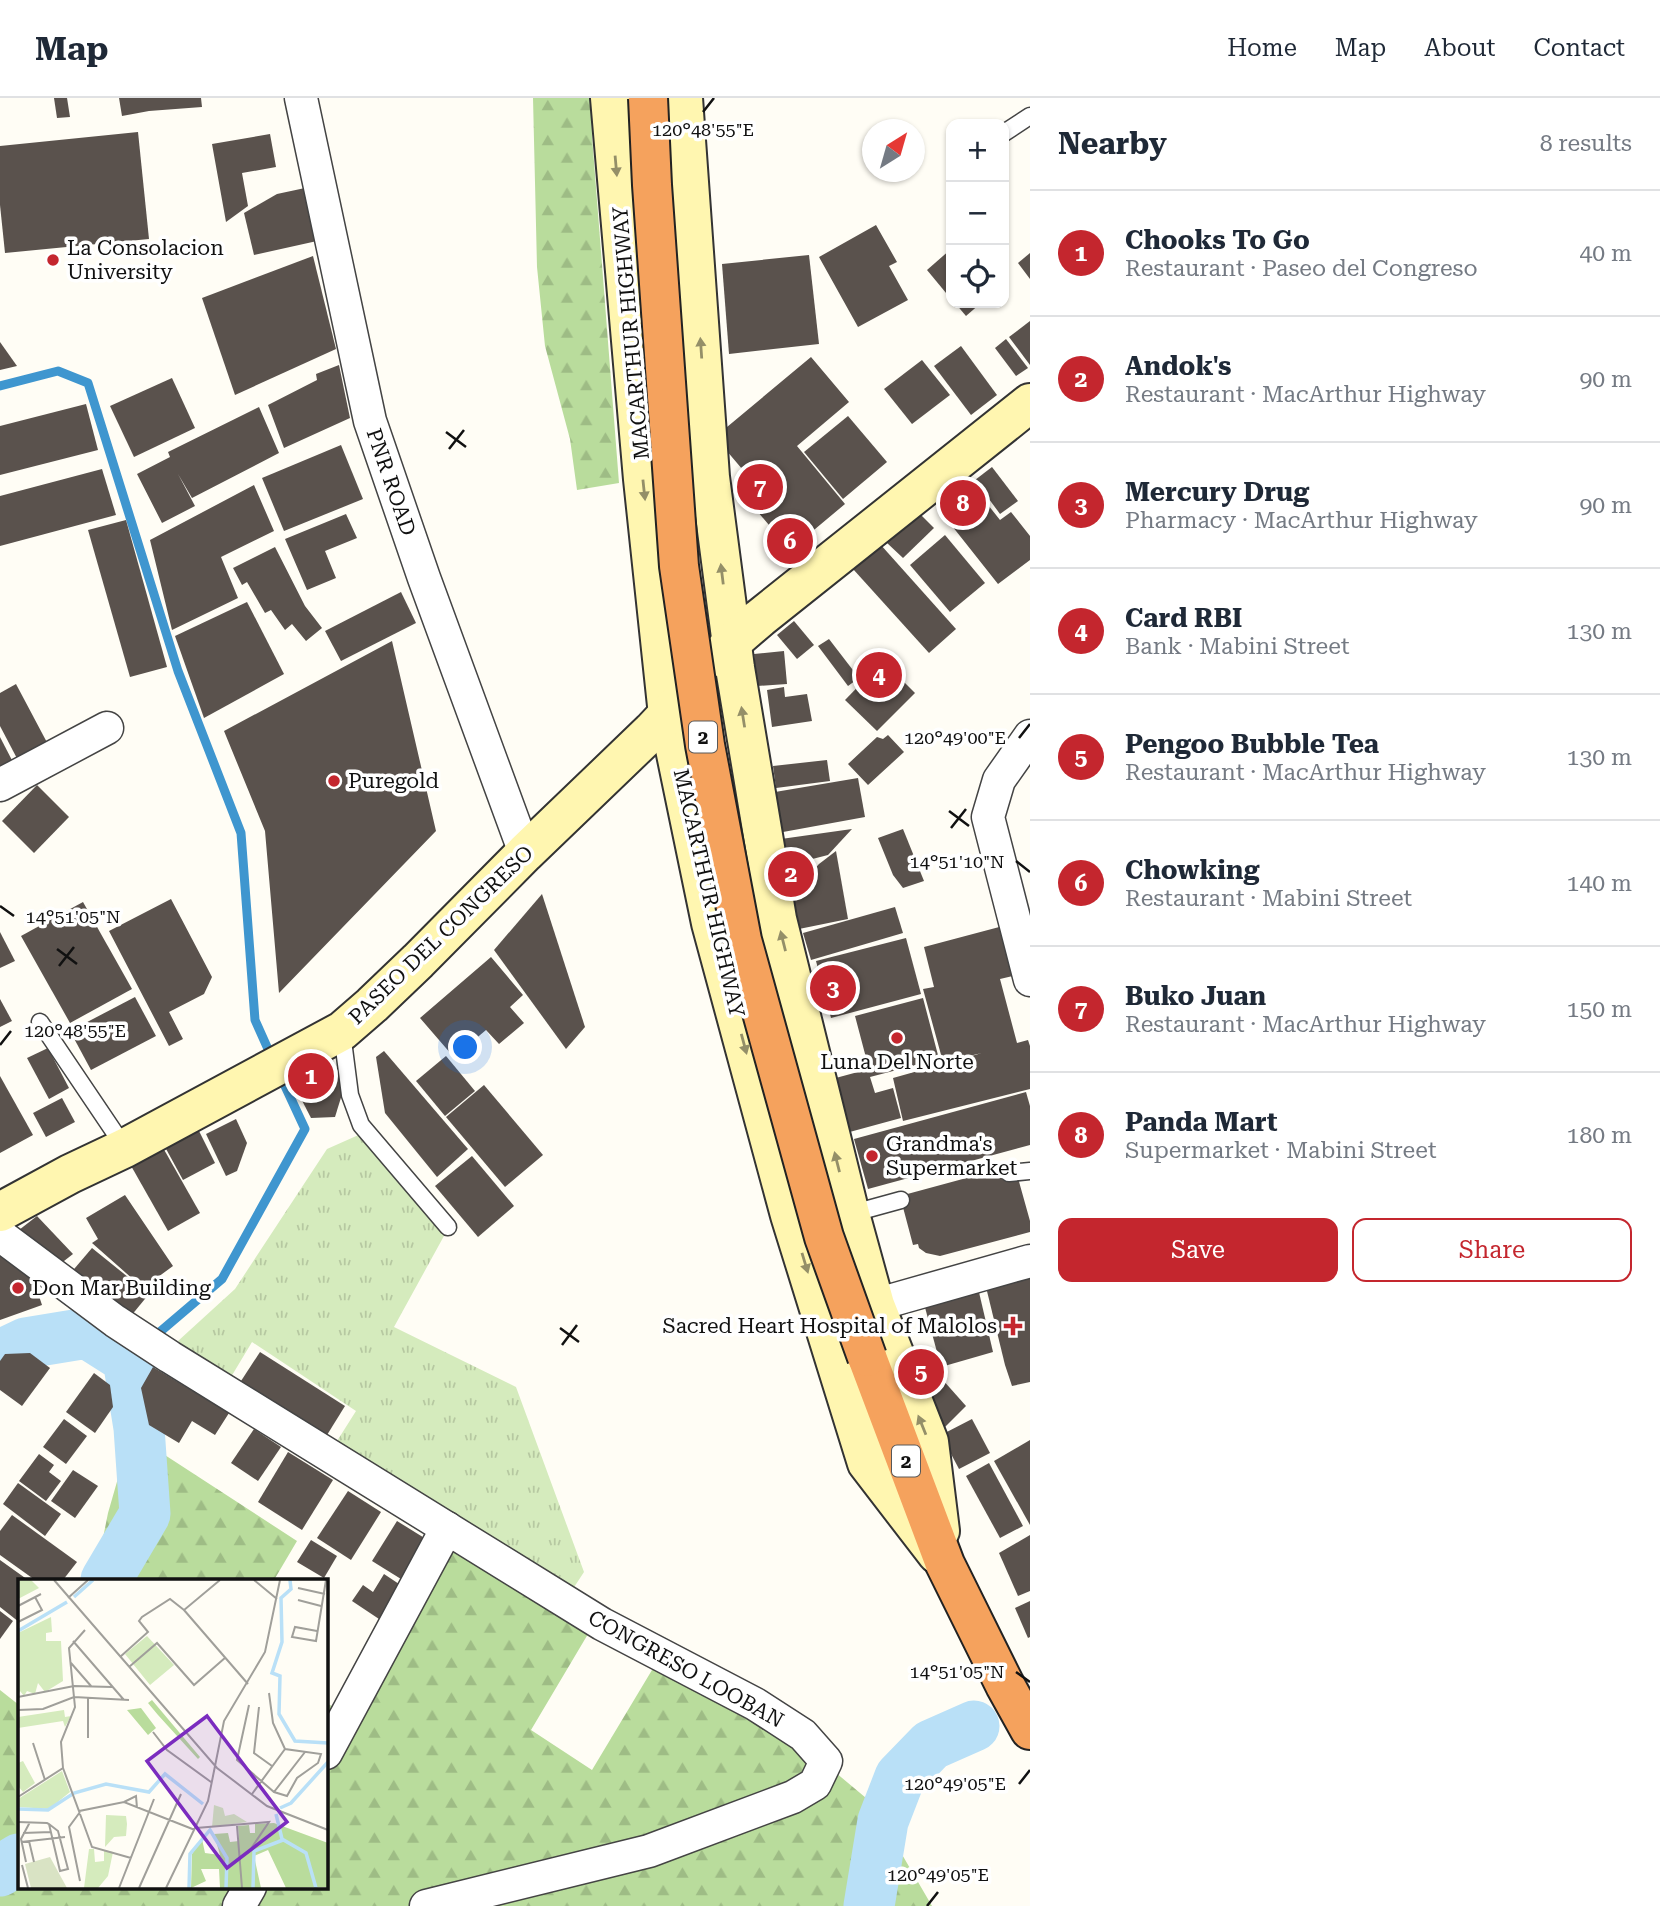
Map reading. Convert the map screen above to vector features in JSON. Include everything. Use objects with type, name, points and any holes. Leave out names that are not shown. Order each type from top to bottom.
[{"type":"highway","name":"MACARTHUR HIGHWAY","points":[[649,98],[652,185],[679,566],[705,745],[742,940],[824,1237],[867,1357],[945,1564],[1030,1730]]},
{"type":"main road","name":"MACARTHUR HIGHWAY","points":[[610,98],[643,479],[668,715],[677,748],[711,923],[790,1214],[867,1463],[945,1564]]},
{"type":"main road","name":"MACARTHUR HIGHWAY","points":[[683,98],[698,208],[710,477],[752,777],[777,919],[874,1305],[929,1442],[945,1564]]},
{"type":"main road","name":"PASEO DEL CONGRESO","points":[[0,1213],[342,1031],[390,988],[668,715],[732,642],[1030,403]]},
{"type":"street","name":"PNR ROAD","points":[[301,98],[369,421],[525,853]]},
{"type":"street","points":[[0,785],[107,728]]},
{"type":"street","points":[[1030,736],[999,780],[988,817],[1030,980]]},
{"type":"street","name":"CONGRESO LOOBAN","points":[[0,1235],[170,1357],[602,1624],[755,1703],[803,1735],[826,1761],[815,1784],[793,1797],[649,1851],[426,1906]]},
{"type":"street","points":[[874,1305],[1030,1261]]},
{"type":"street","points":[[327,1751],[447,1528]]},
{"type":"street","points":[[239,1906],[249,1888]]},
{"type":"lane","points":[[1009,129],[1030,116]]},
{"type":"lane","points":[[40,1022],[125,1148]]},
{"type":"lane","points":[[342,1031],[350,1095],[361,1125],[448,1227]]},
{"type":"lane","points":[[1009,1173],[1030,1171]]},
{"type":"lane","points":[[850,1214],[901,1200]]},
{"type":"green space","points":[[533,98],[591,98],[619,483],[577,490],[570,439],[545,346],[537,267]]},
{"type":"green space","points":[[372,1129],[450,1225],[394,1327],[516,1387],[584,1572],[565,1601],[332,1449],[356,1411],[252,1342],[228,1382],[178,1341],[235,1289],[327,1149]]},
{"type":"green space","points":[[131,1433],[297,1541],[275,1579],[85,1579],[99,1558],[108,1513]]},
{"type":"green space","points":[[461,1550],[591,1629],[531,1730],[592,1770],[655,1665],[817,1757],[872,1803],[932,1906],[0,1906],[0,1690],[18,1704],[18,1888],[327,1888],[327,1704],[354,1717],[440,1558]]},
{"type":"building","points":[[54,98],[67,98],[70,117],[57,118]]},
{"type":"building","points":[[119,98],[201,98],[202,107],[122,116]]},
{"type":"building","points":[[138,132],[149,239],[5,253],[0,205],[0,146]]},
{"type":"building","points":[[270,134],[276,167],[242,173],[248,206],[226,222],[212,144]]},
{"type":"building","points":[[305,188],[317,241],[254,255],[244,213],[277,194]]},
{"type":"building","points":[[876,225],[897,262],[889,266],[908,300],[858,327],[819,257]]},
{"type":"building","points":[[946,253],[946,293],[927,270]]},
{"type":"building","points":[[1030,253],[1030,279],[1018,263]]},
{"type":"building","points":[[809,255],[819,344],[729,354],[722,264]]},
{"type":"building","points":[[313,256],[336,349],[235,395],[202,298]]},
{"type":"building","points":[[959,308],[975,308],[966,316]]},
{"type":"building","points":[[1030,321],[1030,365],[1009,337]]},
{"type":"building","points":[[1006,339],[1028,368],[1016,376],[995,348]]},
{"type":"building","points":[[0,342],[17,366],[0,370]]},
{"type":"building","points":[[961,346],[997,395],[971,415],[934,366]]},
{"type":"building","points":[[811,357],[849,402],[797,446],[845,504],[790,550],[736,486],[748,476],[715,437]]},
{"type":"building","points":[[922,360],[950,395],[912,424],[884,389]]},
{"type":"building","points":[[339,365],[350,418],[284,448],[268,405],[317,380],[316,374]]},
{"type":"building","points":[[172,378],[195,428],[134,457],[110,406]]},
{"type":"building","points":[[86,404],[98,450],[0,475],[0,426]]},
{"type":"building","points":[[259,407],[279,453],[192,498],[178,474],[195,506],[162,523],[137,474],[170,457],[168,452]]},
{"type":"building","points":[[848,416],[887,462],[843,499],[804,452]]},
{"type":"building","points":[[341,445],[363,499],[284,531],[262,478]]},
{"type":"building","points":[[992,467],[1018,501],[1000,514],[975,480]]},
{"type":"building","points":[[102,469],[116,515],[0,546],[0,496]]},
{"type":"building","points":[[254,485],[274,531],[221,557],[238,598],[172,630],[150,540]]},
{"type":"building","points":[[973,486],[1000,520],[1011,512],[1030,536],[1030,560],[998,584],[941,512]]},
{"type":"building","points":[[917,511],[934,528],[903,558],[886,542]]},
{"type":"building","points":[[346,514],[357,538],[325,551],[336,578],[307,590],[285,539]]},
{"type":"building","points":[[126,520],[167,667],[130,677],[88,530]]},
{"type":"building","points":[[945,535],[985,583],[950,612],[910,565]]},
{"type":"building","points":[[880,544],[956,629],[929,653],[853,569]]},
{"type":"building","points":[[275,547],[305,606],[322,628],[306,641],[292,624],[285,630],[271,610],[265,613],[247,582],[242,585],[233,568]]},
{"type":"building","points":[[401,592],[416,623],[341,661],[325,631]]},
{"type":"building","points":[[247,602],[284,674],[204,718],[175,636]]},
{"type":"building","points":[[794,621],[814,645],[797,659],[777,635]]},
{"type":"building","points":[[829,639],[859,678],[848,686],[818,646]]},
{"type":"building","name":"Puregold","points":[[392,641],[436,831],[279,993],[265,831],[224,731]]},
{"type":"building","points":[[784,651],[787,684],[757,686],[754,654]]},
{"type":"building","points":[[883,661],[915,693],[877,731],[845,700]]},
{"type":"building","points":[[16,684],[51,750],[21,766],[0,726],[0,693]]},
{"type":"building","points":[[784,687],[785,697],[807,694],[812,721],[772,727],[767,690]]},
{"type":"building","points":[[888,735],[904,752],[868,785],[848,764],[877,737],[883,739]]},
{"type":"building","points":[[0,737],[15,766],[0,775]]},
{"type":"building","points":[[827,760],[830,781],[776,788],[773,766]]},
{"type":"building","points":[[858,778],[865,817],[783,832],[775,792]]},
{"type":"building","points":[[37,785],[69,817],[34,853],[2,821]]},
{"type":"building","points":[[852,829],[828,855],[785,866],[781,839]]},
{"type":"building","points":[[903,829],[924,881],[903,888],[893,875],[878,838]]},
{"type":"building","points":[[836,851],[848,919],[799,929],[795,895],[819,864]]},
{"type":"building","points":[[814,861],[791,890],[786,868]]},
{"type":"building","points":[[542,894],[585,1027],[566,1049],[494,950]]},
{"type":"building","points":[[171,899],[212,977],[204,994],[169,1012],[183,1039],[169,1046],[109,931]]},
{"type":"building","points":[[83,902],[132,989],[70,1023],[21,936]]},
{"type":"building","points":[[895,907],[903,933],[811,960],[803,933]]},
{"type":"building","points":[[1003,926],[1017,975],[1000,979],[1017,1043],[1028,1040],[1030,1046],[1030,1089],[903,1121],[893,1078],[982,1053],[943,1062],[923,989],[934,987],[924,947]]},
{"type":"building","points":[[0,932],[15,961],[0,968]]},
{"type":"building","points":[[906,938],[921,994],[831,1018],[816,961]]},
{"type":"building","points":[[491,957],[523,995],[510,1007],[524,1023],[499,1044],[486,1030],[473,1041],[476,1047],[458,1062],[420,1018]]},
{"type":"building","points":[[135,997],[156,1036],[91,1070],[70,1031]]},
{"type":"building","name":"Luna Del Norte","points":[[923,998],[939,1059],[870,1077],[875,1093],[893,1088],[901,1118],[846,1133],[832,1079],[869,1069],[855,1016]]},
{"type":"building","points":[[0,999],[12,1021],[0,1027]]},
{"type":"building","points":[[48,1048],[69,1088],[49,1099],[27,1058]]},
{"type":"building","points":[[384,1051],[468,1149],[437,1177],[385,1113],[376,1057]]},
{"type":"building","points":[[446,1056],[475,1091],[445,1116],[416,1081]]},
{"type":"building","points":[[333,1060],[343,1091],[335,1117],[311,1118],[292,1081]]},
{"type":"building","points":[[0,1076],[33,1135],[0,1153]]},
{"type":"building","points":[[484,1085],[543,1155],[505,1187],[446,1117]]},
{"type":"building","points":[[1026,1092],[1030,1106],[1030,1145],[868,1189],[854,1139]]},
{"type":"building","points":[[62,1098],[75,1122],[46,1137],[33,1113]]},
{"type":"building","points":[[236,1119],[247,1143],[237,1171],[226,1176],[206,1134]]},
{"type":"building","points":[[198,1129],[215,1163],[183,1180],[165,1147]]},
{"type":"building","points":[[162,1146],[200,1213],[168,1231],[130,1164]]},
{"type":"building","points":[[472,1156],[514,1206],[478,1237],[435,1186]]},
{"type":"building","points":[[1007,1167],[1018,1178],[1030,1221],[1030,1232],[940,1256],[926,1253],[918,1244],[913,1245],[900,1196]]},
{"type":"building","points":[[125,1195],[173,1266],[143,1288],[92,1243],[98,1239],[86,1218]]},
{"type":"building","points":[[37,1216],[73,1254],[55,1268],[19,1230]]},
{"type":"building","name":"Don Mar Building","points":[[0,1248],[31,1272],[42,1305],[0,1320]]},
{"type":"building","points":[[92,1248],[149,1294],[126,1322],[69,1275]]},
{"type":"building","name":"Sacred Heart Hospital of Malolos","points":[[1030,1278],[1030,1382],[1012,1386],[986,1287]]},
{"type":"building","points":[[978,1288],[993,1352],[941,1367],[923,1300]]},
{"type":"building","points":[[260,1352],[345,1406],[327,1435],[241,1381]]},
{"type":"building","points":[[30,1353],[50,1368],[22,1406],[0,1390],[0,1361],[5,1354]]},
{"type":"building","points":[[926,1361],[966,1406],[943,1429],[911,1367]]},
{"type":"building","points":[[153,1367],[229,1413],[215,1435],[192,1421],[179,1443],[149,1425],[141,1388]]},
{"type":"building","points":[[94,1373],[110,1385],[113,1407],[95,1433],[66,1412]]},
{"type":"building","points":[[64,1419],[87,1436],[66,1464],[43,1447]]},
{"type":"building","points":[[972,1419],[990,1453],[959,1469],[941,1435]]},
{"type":"building","points":[[254,1429],[281,1447],[258,1481],[231,1463]]},
{"type":"building","points":[[1030,1440],[1030,1525],[994,1461]]},
{"type":"building","points":[[288,1452],[333,1480],[302,1530],[258,1502]]},
{"type":"building","points":[[39,1454],[54,1465],[49,1472],[61,1481],[46,1501],[19,1481]]},
{"type":"building","points":[[989,1463],[1023,1526],[1000,1538],[966,1476]]},
{"type":"building","points":[[73,1470],[98,1486],[75,1518],[51,1501]]},
{"type":"building","points":[[18,1483],[61,1514],[45,1536],[3,1504]]},
{"type":"building","points":[[348,1491],[381,1512],[351,1560],[317,1538]]},
{"type":"building","points":[[12,1515],[77,1562],[64,1579],[34,1579],[0,1555],[0,1531]]},
{"type":"building","points":[[397,1521],[426,1539],[401,1579],[372,1561]]},
{"type":"building","points":[[1030,1535],[1030,1591],[1018,1596],[999,1553]]},
{"type":"building","points":[[311,1540],[337,1556],[324,1578],[297,1562]]},
{"type":"building","points":[[0,1560],[27,1579],[18,1579],[18,1621],[0,1607]]},
{"type":"building","points":[[384,1574],[408,1590],[385,1623],[352,1601],[363,1585],[373,1592]]},
{"type":"building","points":[[1030,1601],[1030,1637],[1028,1638],[1015,1608]]},
{"type":"building","points":[[0,1611],[13,1621],[0,1639]]},
{"type":"waterway","points":[[0,386],[58,371],[88,383],[178,671],[241,833],[255,1020],[272,1058]]},
{"type":"waterway","points":[[128,1359],[222,1279],[305,1129],[279,1073]]},
{"type":"waterway","points":[[0,1355],[26,1343],[87,1333],[128,1359],[139,1428],[145,1514],[107,1579]]},
{"type":"waterway","points":[[869,1906],[883,1821],[900,1777],[931,1745],[974,1726]]},
{"type":"waterway","points":[[0,1871],[18,1860]]},
{"type":"place","name":"La Consolacion University","points":[[53,260]]},
{"type":"place","name":"Buko Juan","points":[[760,487]]},
{"type":"place","name":"Panda Mart","points":[[963,503]]},
{"type":"place","name":"Chowking","points":[[790,541]]},
{"type":"place","name":"Card RBI","points":[[879,675]]},
{"type":"place","name":"Puregold","points":[[334,781]]},
{"type":"place","name":"Andok's","points":[[791,874]]},
{"type":"place","name":"Mercury Drug","points":[[833,988]]},
{"type":"place","name":"Luna Del Norte","points":[[897,1038]]},
{"type":"place","name":"Chooks To Go","points":[[311,1076]]},
{"type":"place","name":"Grandma's Supermarket","points":[[872,1156]]},
{"type":"place","name":"Don Mar Building","points":[[18,1288]]},
{"type":"place","name":"Sacred Heart Hospital of Malolos","points":[[1013,1326]]},
{"type":"place","name":"Pengoo Bubble Tea","points":[[921,1372]]}]
